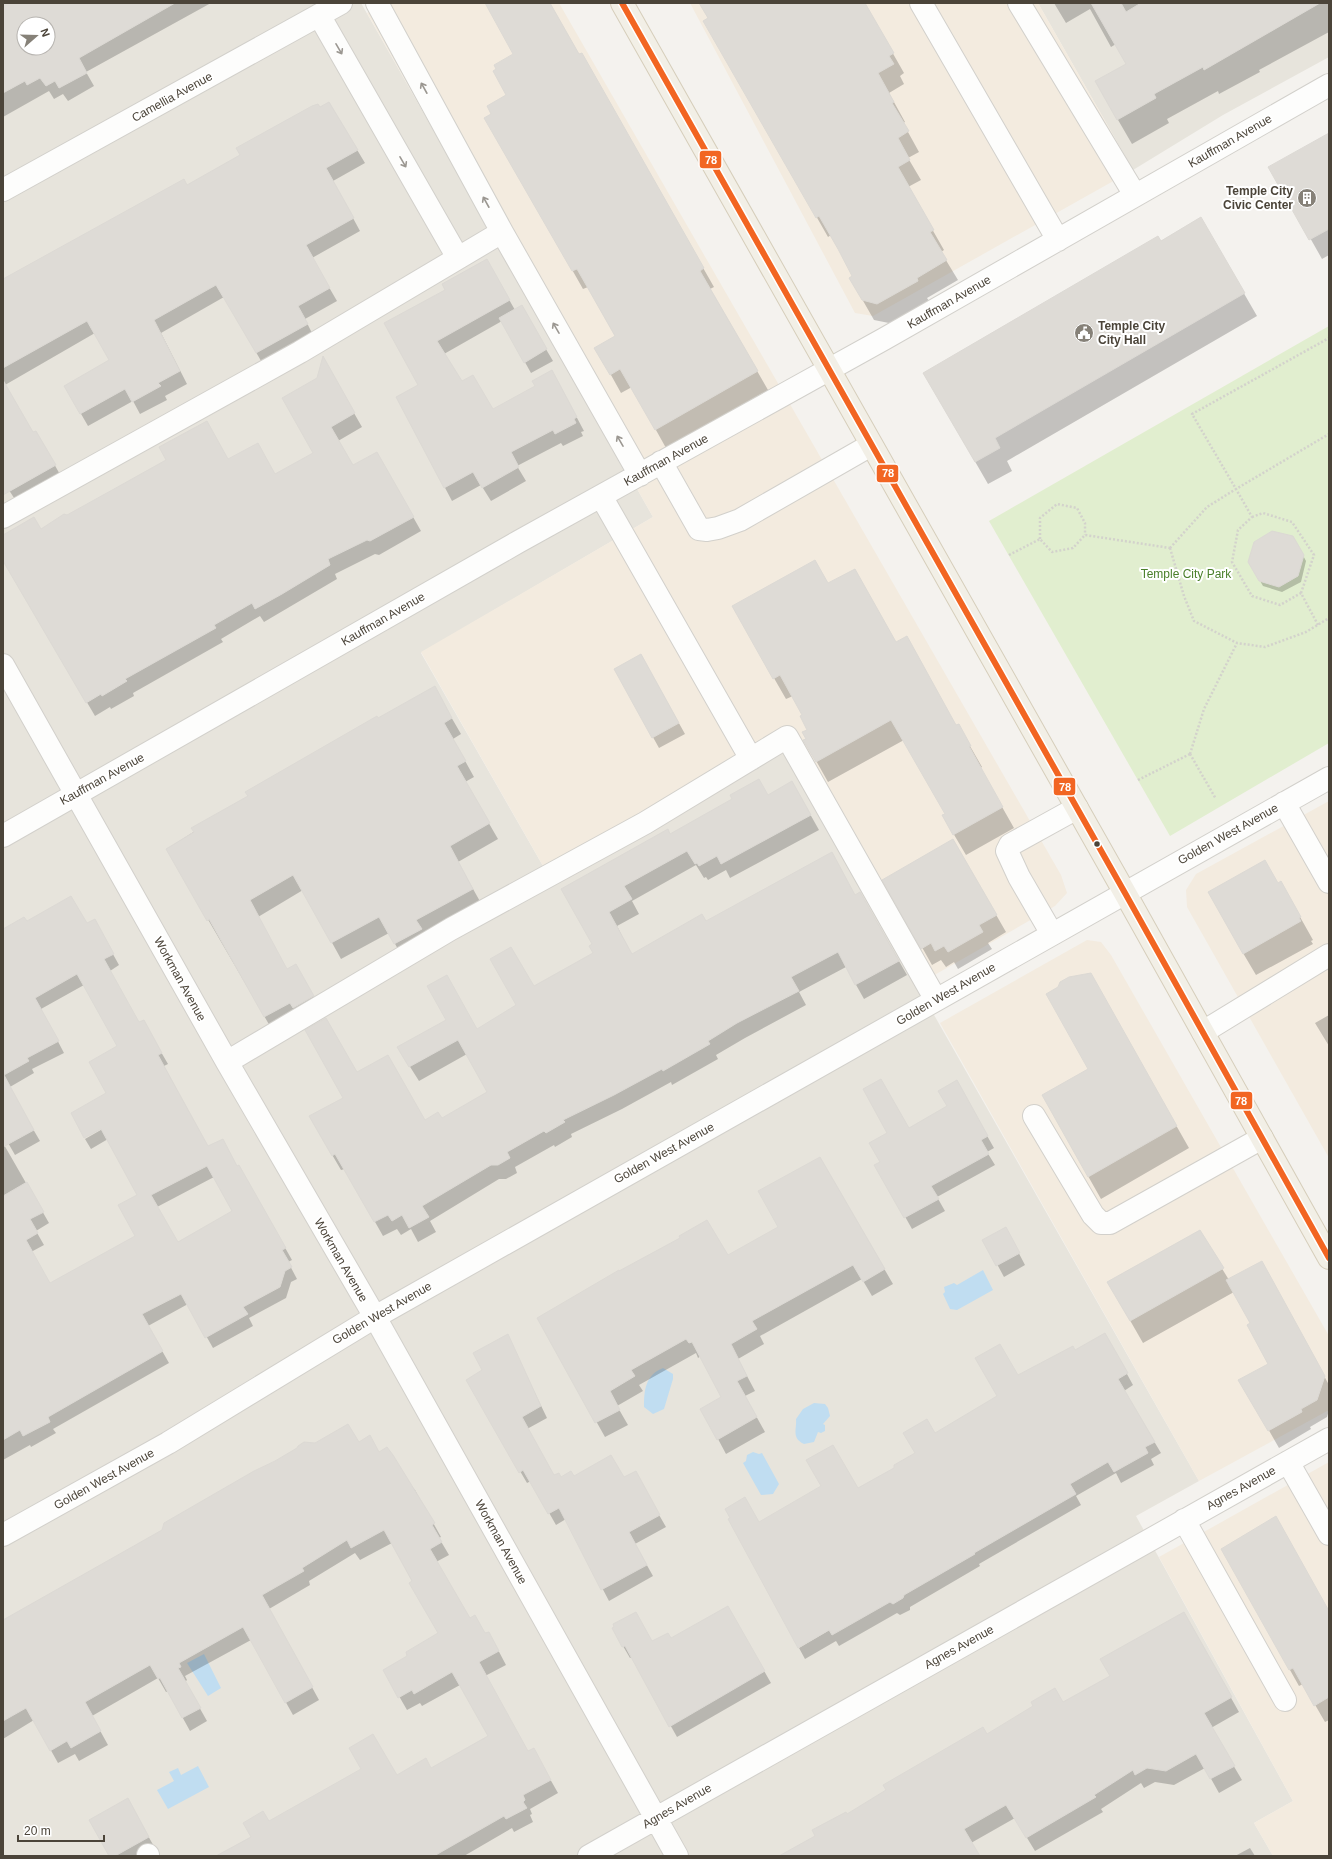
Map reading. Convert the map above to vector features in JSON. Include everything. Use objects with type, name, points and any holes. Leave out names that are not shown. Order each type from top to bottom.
[{"type":"main road","points":[[622,3],[1262,1138],[1326,1246]]},
{"type":"street","name":"Camellia Avenue","points":[[3,190],[341,3]]},
{"type":"street","points":[[377,3],[502,232],[640,475]]},
{"type":"street","points":[[921,3],[1058,240]]},
{"type":"street","points":[[1019,3],[1135,196]]},
{"type":"street","points":[[319,16],[458,258]]},
{"type":"street","name":"Kauffman Avenue","points":[[3,836],[661,462],[1058,240],[1329,85]]},
{"type":"street","points":[[3,517],[300,352],[502,232]]},
{"type":"street","points":[[661,462],[699,529],[707,530],[740,520],[871,445]]},
{"type":"street","points":[[601,496],[751,759]]},
{"type":"street","name":"Workman Avenue","points":[[3,665],[227,1062],[375,1317],[677,1856]]},
{"type":"street","points":[[227,1062],[451,929],[645,823],[787,737],[936,1000]]},
{"type":"street","name":"Golden West Avenue","points":[[3,1536],[168,1443],[375,1317],[1329,778]]},
{"type":"street","points":[[1284,803],[1329,882]]},
{"type":"street","points":[[1052,934],[1019,877],[1006,851],[1010,845],[1077,808]]},
{"type":"street","points":[[1203,1032],[1329,955]]},
{"type":"street","points":[[1034,1116],[1093,1215],[1101,1223],[1110,1223],[1262,1138]]},
{"type":"street","name":"Agnes Avenue","points":[[589,1856],[1329,1439]]},
{"type":"street","points":[[1288,1462],[1329,1534]]},
{"type":"street","points":[[1184,1520],[1285,1700]]},
{"type":"path","points":[[1252,518],[1192,414],[1329,338]]},
{"type":"path","points":[[1170,548],[1207,507],[1329,434]]},
{"type":"path","points":[[1057,504],[1077,508],[1085,523],[1085,535],[1073,548],[1052,552],[1040,539],[1040,518],[1057,504]]},
{"type":"path","points":[[1263,513],[1292,522],[1314,555],[1301,593],[1280,605],[1252,596],[1232,562],[1238,530],[1252,518],[1263,513]]},
{"type":"path","points":[[1085,535],[1170,548]]},
{"type":"path","points":[[1009,555],[1040,539]]},
{"type":"path","points":[[1170,548],[1184,596],[1194,621],[1237,643],[1265,647],[1306,632],[1329,618]]},
{"type":"path","points":[[1301,593],[1318,625]]},
{"type":"path","points":[[1138,780],[1190,754],[1204,709],[1237,643]]},
{"type":"path","points":[[1190,754],[1216,800]]},
{"type":"shaded area","points":[[3,3],[361,3],[653,517],[421,653],[551,880],[787,747],[917,985],[1199,1481],[1136,1516],[1293,1801],[1254,1823],[1273,1856],[3,1856]]},
{"type":"shaded area","points":[[385,3],[559,3],[1061,875],[1067,893],[1055,906],[917,985],[787,747],[551,880],[421,652],[653,517],[367,13]]},
{"type":"shaded area","points":[[690,3],[1038,3],[1133,170],[873,316],[855,313]]},
{"type":"shaded area","points":[[1038,3],[1329,3],[1329,57],[1223,115],[1133,170]]},
{"type":"shaded area","points":[[1329,801],[1329,1158],[1187,907],[1186,890],[1196,874]]},
{"type":"shaded area","points":[[1087,940],[1101,942],[1111,955],[1329,1336],[1329,1410],[1199,1481],[940,1023]]},
{"type":"shaded area","points":[[1329,1462],[1329,1856],[1273,1856],[1254,1823],[1293,1801],[1159,1557]]},
{"type":"green space","name":"Temple City Park","points":[[1329,326],[1329,743],[1170,836],[989,521]]},
{"type":"water","points":[[983,1270],[993,1290],[957,1310],[950,1309],[943,1294],[945,1292],[944,1287],[954,1283],[957,1285]]},
{"type":"water","points":[[663,1368],[673,1374],[673,1379],[664,1409],[653,1414],[644,1407],[645,1389],[652,1375]]},
{"type":"water","points":[[814,1403],[825,1404],[828,1408],[830,1416],[823,1424],[825,1425],[825,1431],[821,1433],[818,1432],[814,1442],[804,1444],[797,1439],[796,1436],[796,1419],[803,1409]]},
{"type":"water","points":[[753,1452],[759,1454],[762,1453],[779,1484],[773,1494],[761,1495],[743,1463],[746,1461],[747,1455]]},
{"type":"water","points":[[204,1654],[221,1688],[208,1696],[187,1663]]},
{"type":"water","points":[[198,1766],[209,1787],[168,1809],[157,1790],[174,1781],[169,1772],[178,1768],[181,1775]]},
{"type":"building","points":[[3,3],[175,3],[79,58],[87,73],[59,88],[55,81],[46,86],[40,78],[27,85],[25,81],[3,93]]},
{"type":"building","points":[[485,3],[550,3],[579,54],[582,53],[704,268],[700,271],[758,371],[655,430],[620,369],[610,375],[594,348],[615,336],[577,269],[572,271],[484,118],[491,114],[487,106],[506,95],[493,71],[496,69],[494,65],[513,54]]},
{"type":"building","points":[[699,3],[865,3],[894,53],[889,56],[894,64],[878,73],[894,102],[892,103],[909,131],[898,138],[910,160],[898,167],[934,230],[930,232],[947,260],[917,278],[918,281],[877,304],[862,300],[849,278],[852,276],[838,249],[819,216],[816,218],[703,21],[708,18]]},
{"type":"building","points":[[1091,3],[1121,3],[1126,12],[1141,3],[1320,3],[1204,70],[1203,67],[1154,94],[1156,98],[1117,120],[1095,81],[1126,64]]},
{"type":"building","points":[[329,102],[358,150],[326,168],[354,218],[306,245],[330,288],[298,306],[308,324],[256,353],[216,285],[154,320],[180,371],[158,383],[161,386],[132,402],[125,389],[80,414],[64,386],[109,360],[87,321],[3,368],[3,279],[184,179],[187,185],[240,155],[236,148],[312,106],[318,104],[320,107]]},
{"type":"building","name":"Temple City Civic Center","points":[[1329,133],[1329,229],[1309,240],[1268,167]]},
{"type":"building","name":"Temple City City Hall","points":[[1201,217],[1245,293],[995,438],[1000,448],[975,462],[923,373],[1158,236],[1161,241]]},
{"type":"building","points":[[487,259],[510,300],[437,341],[462,381],[473,375],[493,409],[535,386],[532,381],[552,370],[577,417],[574,419],[576,423],[555,434],[553,430],[511,452],[519,467],[482,488],[473,472],[444,488],[396,397],[418,385],[384,323],[445,290],[442,284]]},
{"type":"building","points":[[522,305],[547,349],[524,363],[499,318]]},
{"type":"building","points":[[323,356],[355,413],[331,427],[353,465],[377,452],[414,517],[370,541],[367,540],[328,559],[330,565],[282,594],[255,609],[252,603],[214,625],[216,628],[125,679],[127,681],[102,696],[101,694],[86,703],[3,561],[3,535],[34,517],[41,529],[64,514],[67,515],[166,460],[159,447],[207,421],[228,459],[258,443],[275,474],[313,453],[282,398],[317,378]]},
{"type":"building","points":[[3,380],[33,432],[36,431],[56,465],[3,495]]},
{"type":"building","points":[[1272,531],[1293,536],[1304,555],[1298,576],[1279,587],[1259,581],[1248,562],[1254,542]]},
{"type":"building","points":[[815,560],[828,583],[855,569],[896,642],[907,636],[956,725],[959,724],[971,746],[969,746],[1003,807],[953,835],[942,815],[945,814],[891,720],[816,762],[803,740],[806,739],[802,732],[807,730],[800,716],[802,715],[780,675],[773,679],[732,606]]},
{"type":"building","points":[[641,654],[679,723],[652,738],[614,669]]},
{"type":"building","points":[[435,686],[452,718],[444,723],[466,761],[457,766],[490,823],[450,846],[473,889],[416,920],[422,929],[394,944],[379,917],[331,943],[293,875],[250,900],[287,969],[296,964],[314,996],[293,1008],[290,1003],[264,1017],[209,919],[207,921],[166,849],[194,832],[191,828],[248,796],[245,792],[377,716],[378,718]]},
{"type":"building","points":[[759,779],[768,795],[792,781],[811,815],[721,864],[717,856],[699,866],[697,863],[695,864],[687,851],[624,886],[632,899],[609,912],[632,954],[702,914],[706,921],[832,852],[855,895],[860,892],[899,961],[855,985],[838,952],[791,977],[799,991],[737,1023],[708,1041],[710,1044],[663,1071],[662,1069],[563,1120],[565,1122],[546,1133],[544,1131],[507,1152],[510,1158],[498,1165],[491,1165],[422,1206],[429,1217],[409,1228],[402,1215],[392,1221],[388,1215],[374,1222],[335,1154],[332,1156],[309,1116],[343,1098],[305,1030],[326,1018],[357,1072],[388,1055],[425,1120],[438,1112],[442,1118],[487,1092],[458,1040],[409,1067],[397,1047],[446,1020],[427,986],[447,975],[477,1029],[516,1005],[490,959],[511,947],[534,986],[593,953],[589,946],[592,944],[561,889],[668,829],[670,834],[732,799],[730,795]]},
{"type":"building","points":[[953,839],[997,915],[979,925],[983,932],[948,952],[944,946],[935,951],[931,943],[921,949],[882,880]]},
{"type":"building","points":[[1265,860],[1278,883],[1281,881],[1301,917],[1299,918],[1301,921],[1243,954],[1208,892]]},
{"type":"building","points":[[71,896],[87,923],[95,919],[114,954],[104,959],[139,1022],[144,1020],[162,1053],[158,1055],[208,1146],[223,1139],[237,1166],[239,1165],[286,1248],[282,1250],[292,1267],[285,1271],[280,1287],[243,1307],[248,1314],[205,1338],[181,1294],[142,1314],[163,1351],[48,1417],[50,1422],[23,1436],[20,1430],[3,1440],[3,1196],[27,1182],[44,1212],[30,1219],[38,1233],[26,1240],[50,1283],[135,1236],[118,1205],[137,1195],[101,1129],[84,1138],[71,1113],[106,1093],[89,1062],[117,1046],[77,974],[35,998],[59,1041],[27,1058],[29,1061],[4,1075],[34,1130],[3,1147],[3,929],[24,917],[27,921]],"holes":[[[207,1166],[232,1211],[178,1242],[151,1195]]]},
{"type":"building","points":[[1091,973],[1177,1126],[1088,1177],[1042,1095],[1088,1069],[1046,994],[1058,987],[1060,982],[1069,977]]},
{"type":"building","points":[[881,1079],[909,1128],[947,1106],[938,1091],[957,1080],[988,1136],[981,1140],[989,1154],[931,1186],[939,1199],[904,1218],[874,1165],[880,1162],[869,1143],[887,1133],[863,1089]]},
{"type":"building","points":[[820,1157],[885,1269],[863,1282],[853,1265],[752,1321],[757,1329],[731,1344],[747,1376],[737,1381],[757,1417],[717,1440],[700,1409],[721,1397],[692,1342],[689,1343],[686,1339],[631,1370],[635,1376],[610,1391],[620,1410],[595,1423],[537,1318],[619,1270],[680,1238],[679,1236],[707,1220],[728,1255],[778,1227],[758,1191]]},
{"type":"building","points":[[1006,1227],[1020,1253],[996,1266],[982,1240]]},
{"type":"building","points":[[1200,1230],[1224,1268],[1130,1321],[1107,1282]]},
{"type":"building","points":[[1262,1261],[1325,1376],[1317,1400],[1301,1409],[1302,1412],[1268,1431],[1238,1380],[1268,1364],[1247,1325],[1250,1323],[1226,1280]]},
{"type":"building","points":[[1105,1333],[1128,1373],[1118,1379],[1155,1442],[1145,1447],[1148,1453],[1114,1472],[1108,1462],[1070,1484],[1076,1494],[904,1595],[903,1598],[893,1604],[890,1602],[832,1635],[829,1630],[798,1648],[728,1519],[730,1518],[725,1509],[745,1497],[759,1522],[821,1486],[806,1460],[833,1445],[858,1488],[894,1468],[894,1465],[915,1453],[903,1433],[927,1419],[935,1433],[997,1396],[975,1358],[1000,1344],[1018,1375],[1073,1346],[1075,1350]]},
{"type":"building","points":[[508,1334],[541,1406],[522,1417],[554,1475],[559,1473],[561,1477],[571,1471],[574,1476],[611,1455],[624,1477],[636,1471],[660,1515],[629,1532],[647,1565],[601,1590],[559,1508],[548,1514],[523,1470],[519,1473],[466,1380],[482,1370],[473,1353]]},
{"type":"building","points":[[348,1424],[359,1442],[370,1435],[379,1452],[387,1447],[393,1455],[435,1523],[432,1525],[442,1542],[430,1549],[470,1618],[475,1615],[485,1633],[489,1632],[499,1651],[479,1662],[528,1751],[534,1748],[551,1780],[523,1795],[525,1800],[523,1802],[527,1808],[506,1819],[504,1816],[434,1856],[216,1856],[251,1837],[243,1823],[263,1811],[269,1821],[361,1769],[349,1748],[373,1734],[397,1775],[426,1758],[431,1768],[488,1736],[452,1672],[414,1694],[412,1690],[398,1698],[383,1670],[407,1656],[406,1652],[438,1633],[409,1583],[412,1581],[384,1530],[351,1548],[347,1540],[302,1568],[304,1571],[262,1595],[313,1687],[285,1703],[243,1627],[179,1663],[181,1667],[178,1668],[201,1708],[182,1718],[160,1678],[158,1679],[150,1665],[85,1702],[101,1731],[71,1748],[67,1741],[50,1751],[26,1708],[3,1721],[3,1620],[162,1530],[164,1523],[254,1471],[275,1461],[304,1442],[315,1443]]},
{"type":"building","points":[[1276,1516],[1329,1611],[1329,1697],[1314,1706],[1293,1668],[1289,1670],[1221,1549]]},
{"type":"building","points":[[728,1606],[765,1671],[669,1727],[625,1646],[622,1647],[612,1628],[614,1627],[613,1624],[636,1612],[652,1641],[668,1633],[671,1638]]},
{"type":"building","points":[[1184,1612],[1232,1697],[1204,1713],[1235,1766],[1210,1779],[1196,1754],[1166,1771],[1147,1768],[1135,1775],[1133,1770],[1094,1795],[1096,1797],[1026,1838],[1006,1805],[964,1829],[980,1856],[779,1856],[815,1836],[812,1830],[846,1812],[847,1814],[886,1790],[883,1785],[983,1727],[987,1734],[1033,1706],[1031,1702],[1055,1688],[1063,1702],[1110,1676],[1100,1659]]},
{"type":"building","points":[[128,1798],[149,1837],[115,1856],[109,1856],[89,1820]]},
{"type":"transit line","name":"78","points":[[622,3],[1125,893],[1329,1258]]},
{"type":"place","name":"Temple City Civic Center","points":[[1307,198]]},
{"type":"place","name":"Temple City City Hall","points":[[1084,333]]}]
